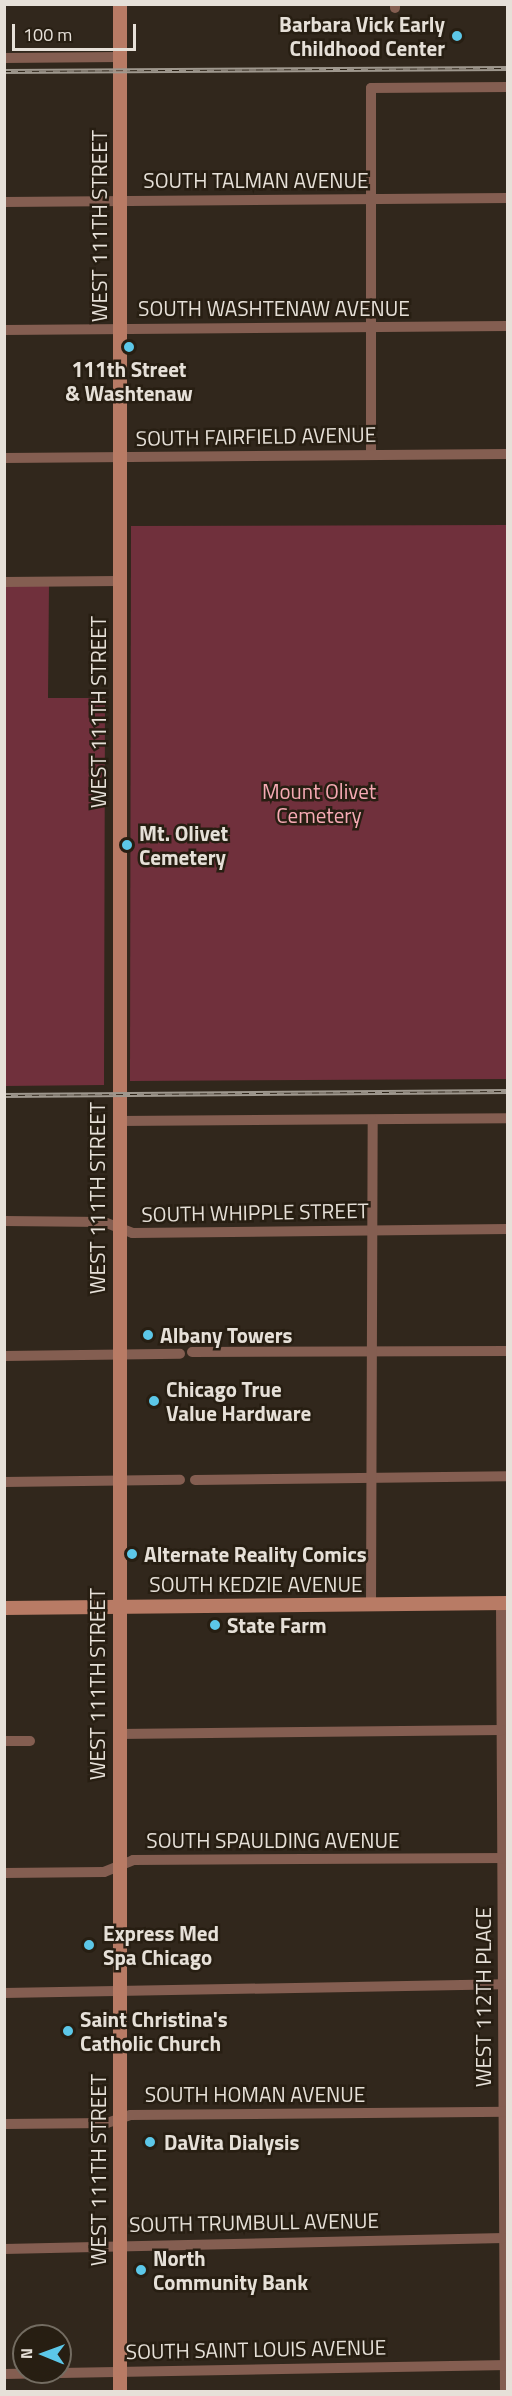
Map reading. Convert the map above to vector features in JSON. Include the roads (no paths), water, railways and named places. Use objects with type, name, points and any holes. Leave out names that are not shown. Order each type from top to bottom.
[{"type":"main road","name":"WEST 111TH STREET","points":[[120,4],[117,1480],[120,2391]]},
{"type":"main road","name":"SOUTH KEDZIE AVENUE","points":[[4,1608],[504,1603]]},
{"type":"street","points":[[4,58],[120,57]]},
{"type":"street","points":[[371,455],[371,88],[507,87]]},
{"type":"street","name":"SOUTH TALMAN AVENUE","points":[[4,202],[507,198]]},
{"type":"street","name":"SOUTH WASHTENAW AVENUE","points":[[4,330],[507,326]]},
{"type":"street","name":"SOUTH FAIRFIELD AVENUE","points":[[4,458],[507,454]]},
{"type":"street","points":[[4,582],[119,581]]},
{"type":"street","points":[[118,1121],[507,1118]]},
{"type":"street","points":[[371,1604],[373,1120]]},
{"type":"street","name":"SOUTH WHIPPLE STREET","points":[[4,1221],[104,1222],[132,1233],[507,1229]]},
{"type":"street","points":[[192,1352],[507,1351]]},
{"type":"street","points":[[4,1356],[180,1354]]},
{"type":"street","points":[[195,1480],[507,1476]]},
{"type":"street","points":[[4,1482],[180,1480]]},
{"type":"street","name":"WEST 112TH PLACE","points":[[504,1603],[502,1730],[505,1858],[503,1984],[505,2391]]},
{"type":"street","points":[[118,1734],[502,1730]]},
{"type":"street","points":[[4,1741],[30,1741]]},
{"type":"street","name":"SOUTH SPAULDING AVENUE","points":[[4,1873],[104,1872],[133,1860],[505,1858]]},
{"type":"street","points":[[4,1992],[503,1984]]},
{"type":"street","name":"SOUTH HOMAN AVENUE","points":[[4,2124],[119,2118],[505,2112]]},
{"type":"street","name":"SOUTH TRUMBULL AVENUE","points":[[4,2249],[504,2238]]},
{"type":"street","name":"SOUTH SAINT LOUIS AVENUE","points":[[4,2374],[120,2370],[506,2365]]},
{"type":"railway","points":[[4,71],[508,68]]},
{"type":"railway","points":[[4,1095],[508,1091]]},
{"type":"place","name":"Barbara Vick Early Childhood Center","points":[[457,36]]},
{"type":"place","name":"111th Street & Washtenaw","points":[[129,347]]},
{"type":"place","name":"Mt. Olivet Cemetery","points":[[127,845]]},
{"type":"place","name":"Albany Towers","points":[[148,1335]]},
{"type":"place","name":"Chicago True Value Hardware","points":[[154,1401]]},
{"type":"place","name":"Alternate Reality Comics","points":[[132,1554]]},
{"type":"place","name":"State Farm","points":[[215,1625]]},
{"type":"place","name":"Express Med Spa Chicago","points":[[89,1945]]},
{"type":"place","name":"Saint Christina's Catholic Church","points":[[68,2031]]},
{"type":"place","name":"DaVita Dialysis","points":[[150,2142]]},
{"type":"place","name":"North Community Bank","points":[[141,2270]]},
{"type":"park label","name":"Mount Olivet Cemetery","points":[[319,803]]}]
